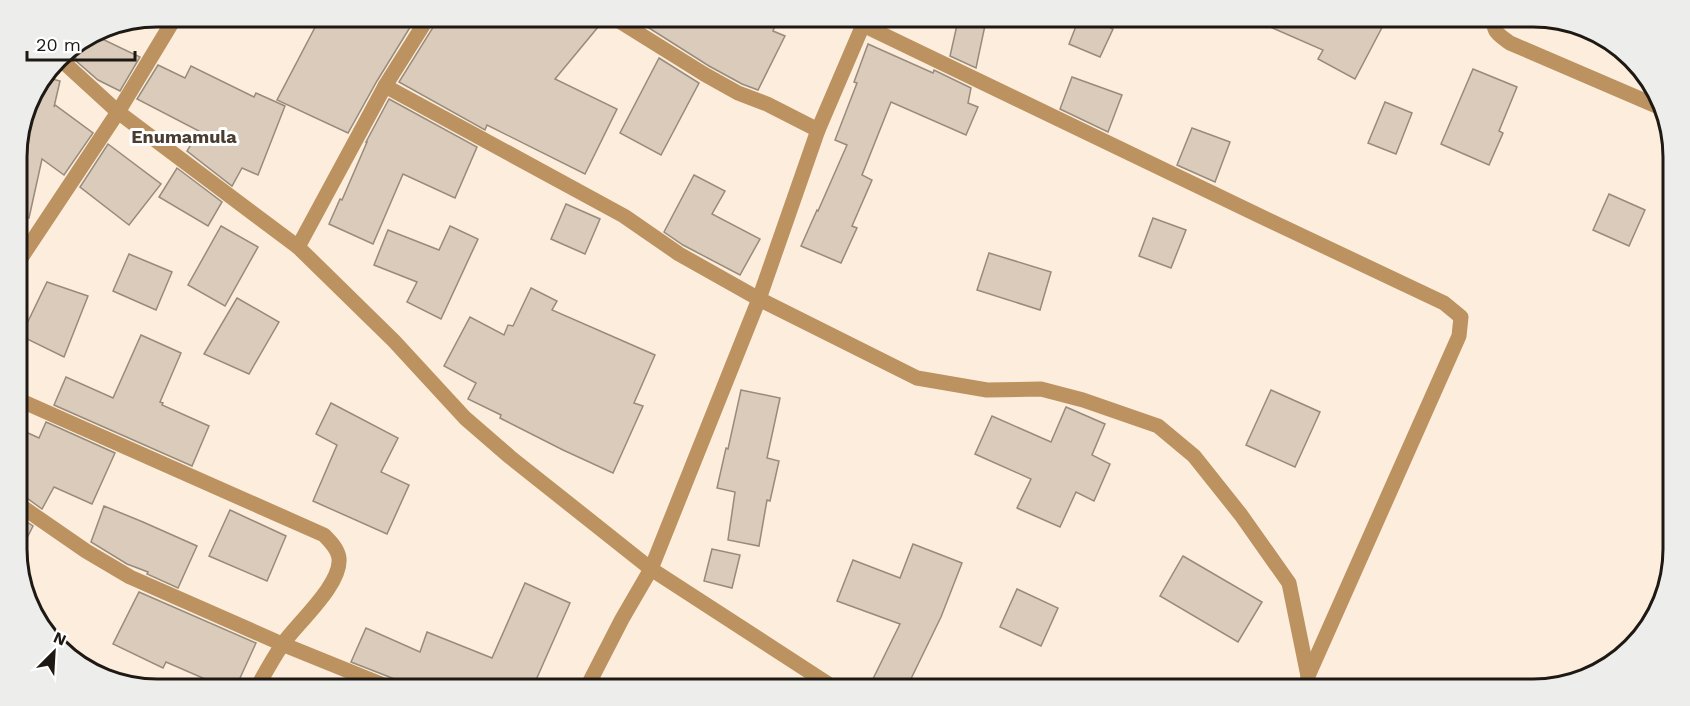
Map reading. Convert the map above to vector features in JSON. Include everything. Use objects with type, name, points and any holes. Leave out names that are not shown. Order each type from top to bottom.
[{"type":"street","points":[[27,249],[118,112],[169,27]]},
{"type":"street","points":[[298,247],[385,86],[422,27]]},
{"type":"street","points":[[629,27],[738,93],[767,104],[818,130]]},
{"type":"street","points":[[591,679],[651,569],[759,299],[818,130],[861,27]]},
{"type":"street","points":[[876,27],[1260,216],[1444,303],[1461,317],[1459,336],[1310,679]]},
{"type":"street","points":[[1494,27],[1497,34],[1510,43],[1651,104]]},
{"type":"street","points":[[66,64],[118,112],[298,247],[394,341],[465,418],[510,457],[651,569],[821,679]]},
{"type":"street","points":[[385,86],[624,216],[679,254],[759,299],[917,378],[987,390],[1041,389],[1083,400],[1158,426],[1194,456],[1241,515],[1289,583],[1307,679]]},
{"type":"street","points":[[27,403],[324,534],[334,546],[339,558],[336,574],[328,590],[282,644],[262,679]]},
{"type":"street","points":[[27,510],[86,551],[130,577],[368,679]]},
{"type":"building","points":[[315,27],[410,27],[348,133],[277,100]]},
{"type":"building","points":[[433,27],[598,27],[555,79],[617,109],[585,174],[487,125],[485,130],[399,82]]},
{"type":"building","points":[[647,27],[775,27],[773,31],[785,36],[758,90],[709,66]]},
{"type":"building","points":[[957,27],[985,27],[976,68],[950,56]]},
{"type":"building","points":[[1076,27],[1113,29],[1100,57],[1069,44]]},
{"type":"building","points":[[1270,27],[1382,27],[1355,79],[1318,59],[1323,50]]},
{"type":"building","points":[[102,39],[140,57],[120,91],[98,80],[75,60],[74,57]]},
{"type":"building","points":[[868,44],[933,73],[934,70],[971,88],[968,103],[978,107],[966,135],[891,102],[862,175],[872,180],[852,226],[857,228],[841,263],[801,246],[847,145],[835,140],[857,83],[854,82]]},
{"type":"building","points":[[659,58],[699,83],[661,155],[620,133]]},
{"type":"building","points":[[158,65],[185,78],[191,66],[254,97],[256,93],[285,106],[258,175],[242,168],[232,186],[187,151],[199,131],[137,99]]},
{"type":"building","points":[[1473,69],[1517,87],[1499,131],[1503,133],[1489,165],[1441,144]]},
{"type":"building","points":[[1072,77],[1122,95],[1108,132],[1060,109]]},
{"type":"building","points":[[53,79],[60,81],[54,107],[55,105],[93,133],[64,175],[42,159],[29,218],[27,218],[27,149],[31,124],[40,100]]},
{"type":"building","points":[[389,99],[477,147],[455,198],[403,174],[373,244],[329,224],[340,199],[342,200],[366,142]]},
{"type":"building","points":[[1385,102],[1412,113],[1396,154],[1368,143]]},
{"type":"building","points":[[1192,128],[1230,142],[1215,182],[1177,165]]},
{"type":"building","points":[[108,144],[161,184],[129,225],[80,187]]},
{"type":"building","points":[[177,168],[222,202],[208,226],[159,197]]},
{"type":"building","points":[[694,175],[725,191],[712,214],[760,239],[740,275],[683,245],[664,232]]},
{"type":"building","points":[[1609,194],[1645,210],[1629,246],[1593,230]]},
{"type":"building","points":[[566,204],[600,219],[585,254],[551,239]]},
{"type":"building","points":[[1153,218],[1186,230],[1171,268],[1139,256]]},
{"type":"building","points":[[221,226],[258,247],[225,306],[188,285]]},
{"type":"building","points":[[450,226],[478,239],[441,319],[407,302],[417,282],[374,265],[388,230],[439,250]]},
{"type":"building","points":[[989,253],[1051,272],[1040,310],[977,290]]},
{"type":"building","points":[[129,254],[172,272],[156,310],[113,291]]},
{"type":"building","points":[[47,282],[88,296],[64,357],[27,339],[27,324]]},
{"type":"building","points":[[531,288],[557,301],[552,310],[655,355],[634,403],[643,406],[613,473],[500,418],[501,415],[468,399],[476,383],[444,366],[470,317],[504,335],[508,325],[513,326]]},
{"type":"building","points":[[237,298],[279,322],[249,374],[204,354]]},
{"type":"building","points":[[141,335],[181,353],[160,402],[163,403],[162,405],[209,426],[192,466],[54,405],[66,377],[113,398]]},
{"type":"building","points":[[741,390],[780,398],[767,458],[779,461],[770,501],[767,500],[759,546],[728,540],[735,492],[717,488]]},
{"type":"building","points":[[1271,390],[1320,412],[1295,467],[1246,445]]},
{"type":"building","points":[[331,403],[398,438],[381,472],[409,485],[387,534],[313,501],[337,445],[316,434]]},
{"type":"building","points":[[1066,407],[1105,424],[1092,455],[1110,464],[1094,501],[1076,492],[1060,527],[1017,508],[1031,479],[975,454],[992,416],[1051,442]]},
{"type":"building","points":[[46,422],[115,453],[92,504],[54,487],[42,509],[27,498],[27,433],[39,438]]},
{"type":"building","points":[[104,506],[197,546],[178,588],[127,564],[91,542]]},
{"type":"building","points":[[230,510],[286,536],[267,581],[209,556]]},
{"type":"building","points":[[27,522],[33,526],[27,538]]},
{"type":"building","points":[[913,544],[962,563],[941,617],[911,679],[873,679],[900,624],[837,601],[853,560],[900,578]]},
{"type":"building","points":[[712,549],[740,555],[732,588],[704,581]]},
{"type":"building","points":[[1183,556],[1262,602],[1238,642],[1160,596]]},
{"type":"building","points":[[525,583],[570,603],[536,679],[394,679],[351,662],[366,628],[420,652],[427,632],[492,658]]},
{"type":"building","points":[[1017,589],[1058,608],[1041,646],[1000,627]]},
{"type":"building","points":[[139,592],[256,643],[240,679],[205,679],[166,662],[163,668],[113,644]]},
{"type":"district","name":"Enumamula","points":[[184,137]]}]
